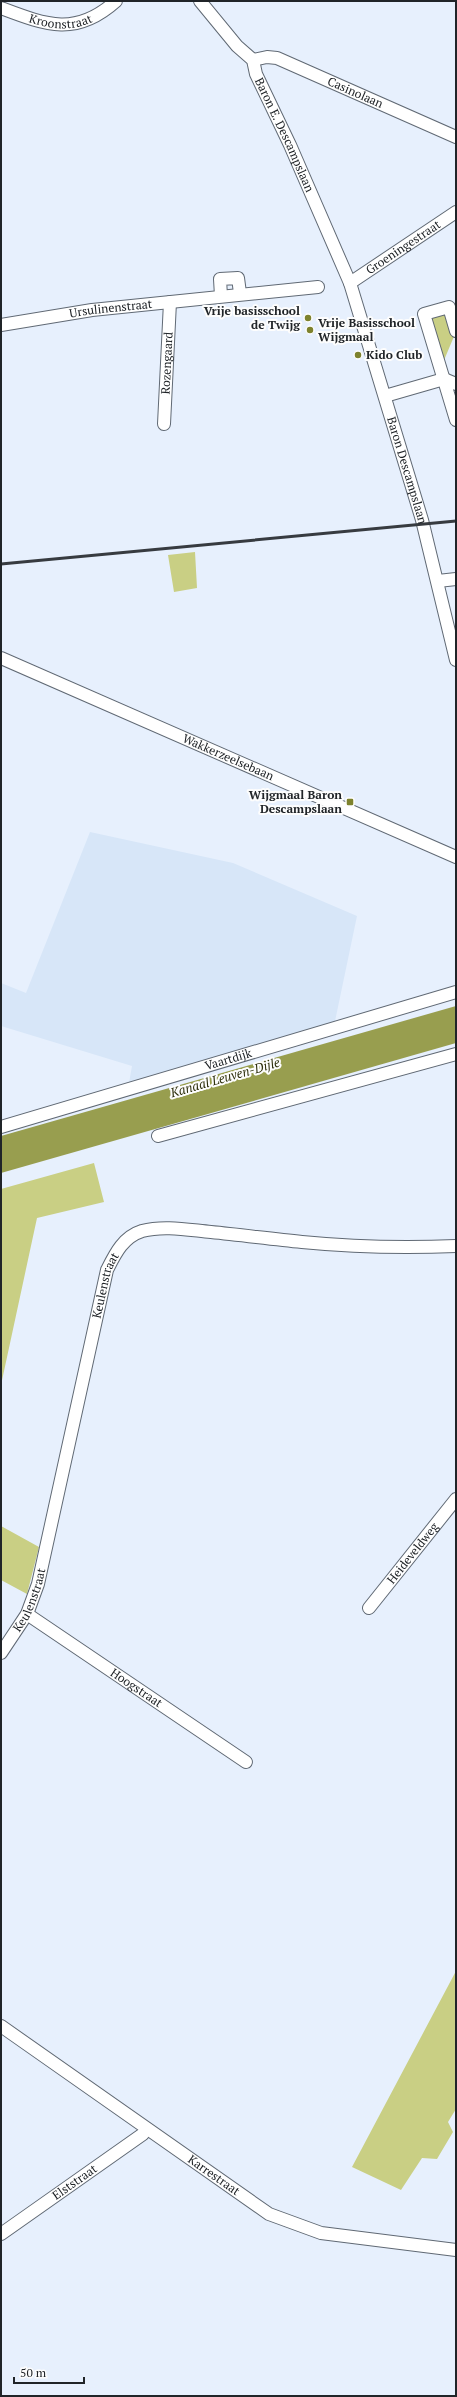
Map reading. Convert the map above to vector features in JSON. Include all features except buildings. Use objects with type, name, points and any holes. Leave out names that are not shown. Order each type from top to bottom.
[{"type":"street","name":"Kroonstraat","points":[[1,8],[41,23],[61,25],[82,23],[98,16],[116,1]]},
{"type":"street","points":[[200,1],[237,46],[253,60]]},
{"type":"street","name":"Casinolaan","points":[[253,60],[271,57],[277,58],[456,137]]},
{"type":"street","name":"Baron E. Descampslaan","points":[[253,60],[256,74],[290,145],[350,283]]},
{"type":"street","name":"Groeningestraat","points":[[350,283],[456,212]]},
{"type":"street","points":[[221,296],[220,279],[238,278],[240,293]]},
{"type":"street","name":"Baron Descampslaan","points":[[350,283],[422,520],[456,660]]},
{"type":"street","name":"Ursulinenstraat","points":[[1,324],[92,310],[240,293],[318,286]]},
{"type":"street","name":"Rozengaard","points":[[164,424],[170,302]]},
{"type":"street","points":[[456,327],[450,307],[424,314],[456,420]]},
{"type":"street","points":[[385,396],[444,379],[456,384]]},
{"type":"street","points":[[438,581],[456,579]]},
{"type":"street","name":"Wakkerzeelsebaan","points":[[1,658],[456,857]]},
{"type":"street","name":"Vaartdijk","points":[[1,1127],[456,992]]},
{"type":"street","points":[[158,1136],[456,1054]]},
{"type":"street","name":"Keulenstraat","points":[[1,1653],[26,1614],[38,1584],[108,1270],[115,1252],[125,1241],[140,1232],[154,1228],[184,1229],[379,1247],[456,1246]]},
{"type":"street","name":"Heideveldweg","points":[[369,1608],[456,1499]]},
{"type":"street","name":"Hoogstraat","points":[[26,1614],[246,1762]]},
{"type":"street","name":"Karrestraat","points":[[1,2026],[257,2207],[288,2223],[335,2236],[456,2250]]},
{"type":"street","name":"Elststraat","points":[[1,2234],[143,2134],[146,2129]]},
{"type":"shaded area","points":[[447,314],[455,334],[442,365],[428,318]]},
{"type":"shaded area","points":[[195,552],[197,588],[174,592],[168,555]]},
{"type":"shaded area","points":[[90,832],[233,863],[357,916],[334,1026],[129,1083],[132,1066],[1,1026],[1,983],[26,993]]},
{"type":"shaded area","points":[[94,1163],[104,1202],[37,1218],[1,1385],[1,1189]]},
{"type":"shaded area","points":[[1,1526],[39,1547],[27,1594],[1,1580]]},
{"type":"shaded area","points":[[456,1971],[456,2109],[448,2122],[453,2132],[437,2159],[422,2158],[401,2190],[352,2167]]},
{"type":"water","name":"Kanaal Leuven-Dijle","points":[[456,1006],[456,1043],[1,1173],[1,1136]]},
{"type":"railway","points":[[1,564],[456,521]]},
{"type":"place","name":"Vrije basisschool de Twijg","points":[[308,318]]},
{"type":"place","name":"Vrije Basisschool Wijgmaal","points":[[310,330]]},
{"type":"place","name":"Kido Club","points":[[358,355]]},
{"type":"place","name":"Wijgmaal Baron Descampslaan","points":[[350,802]]}]
